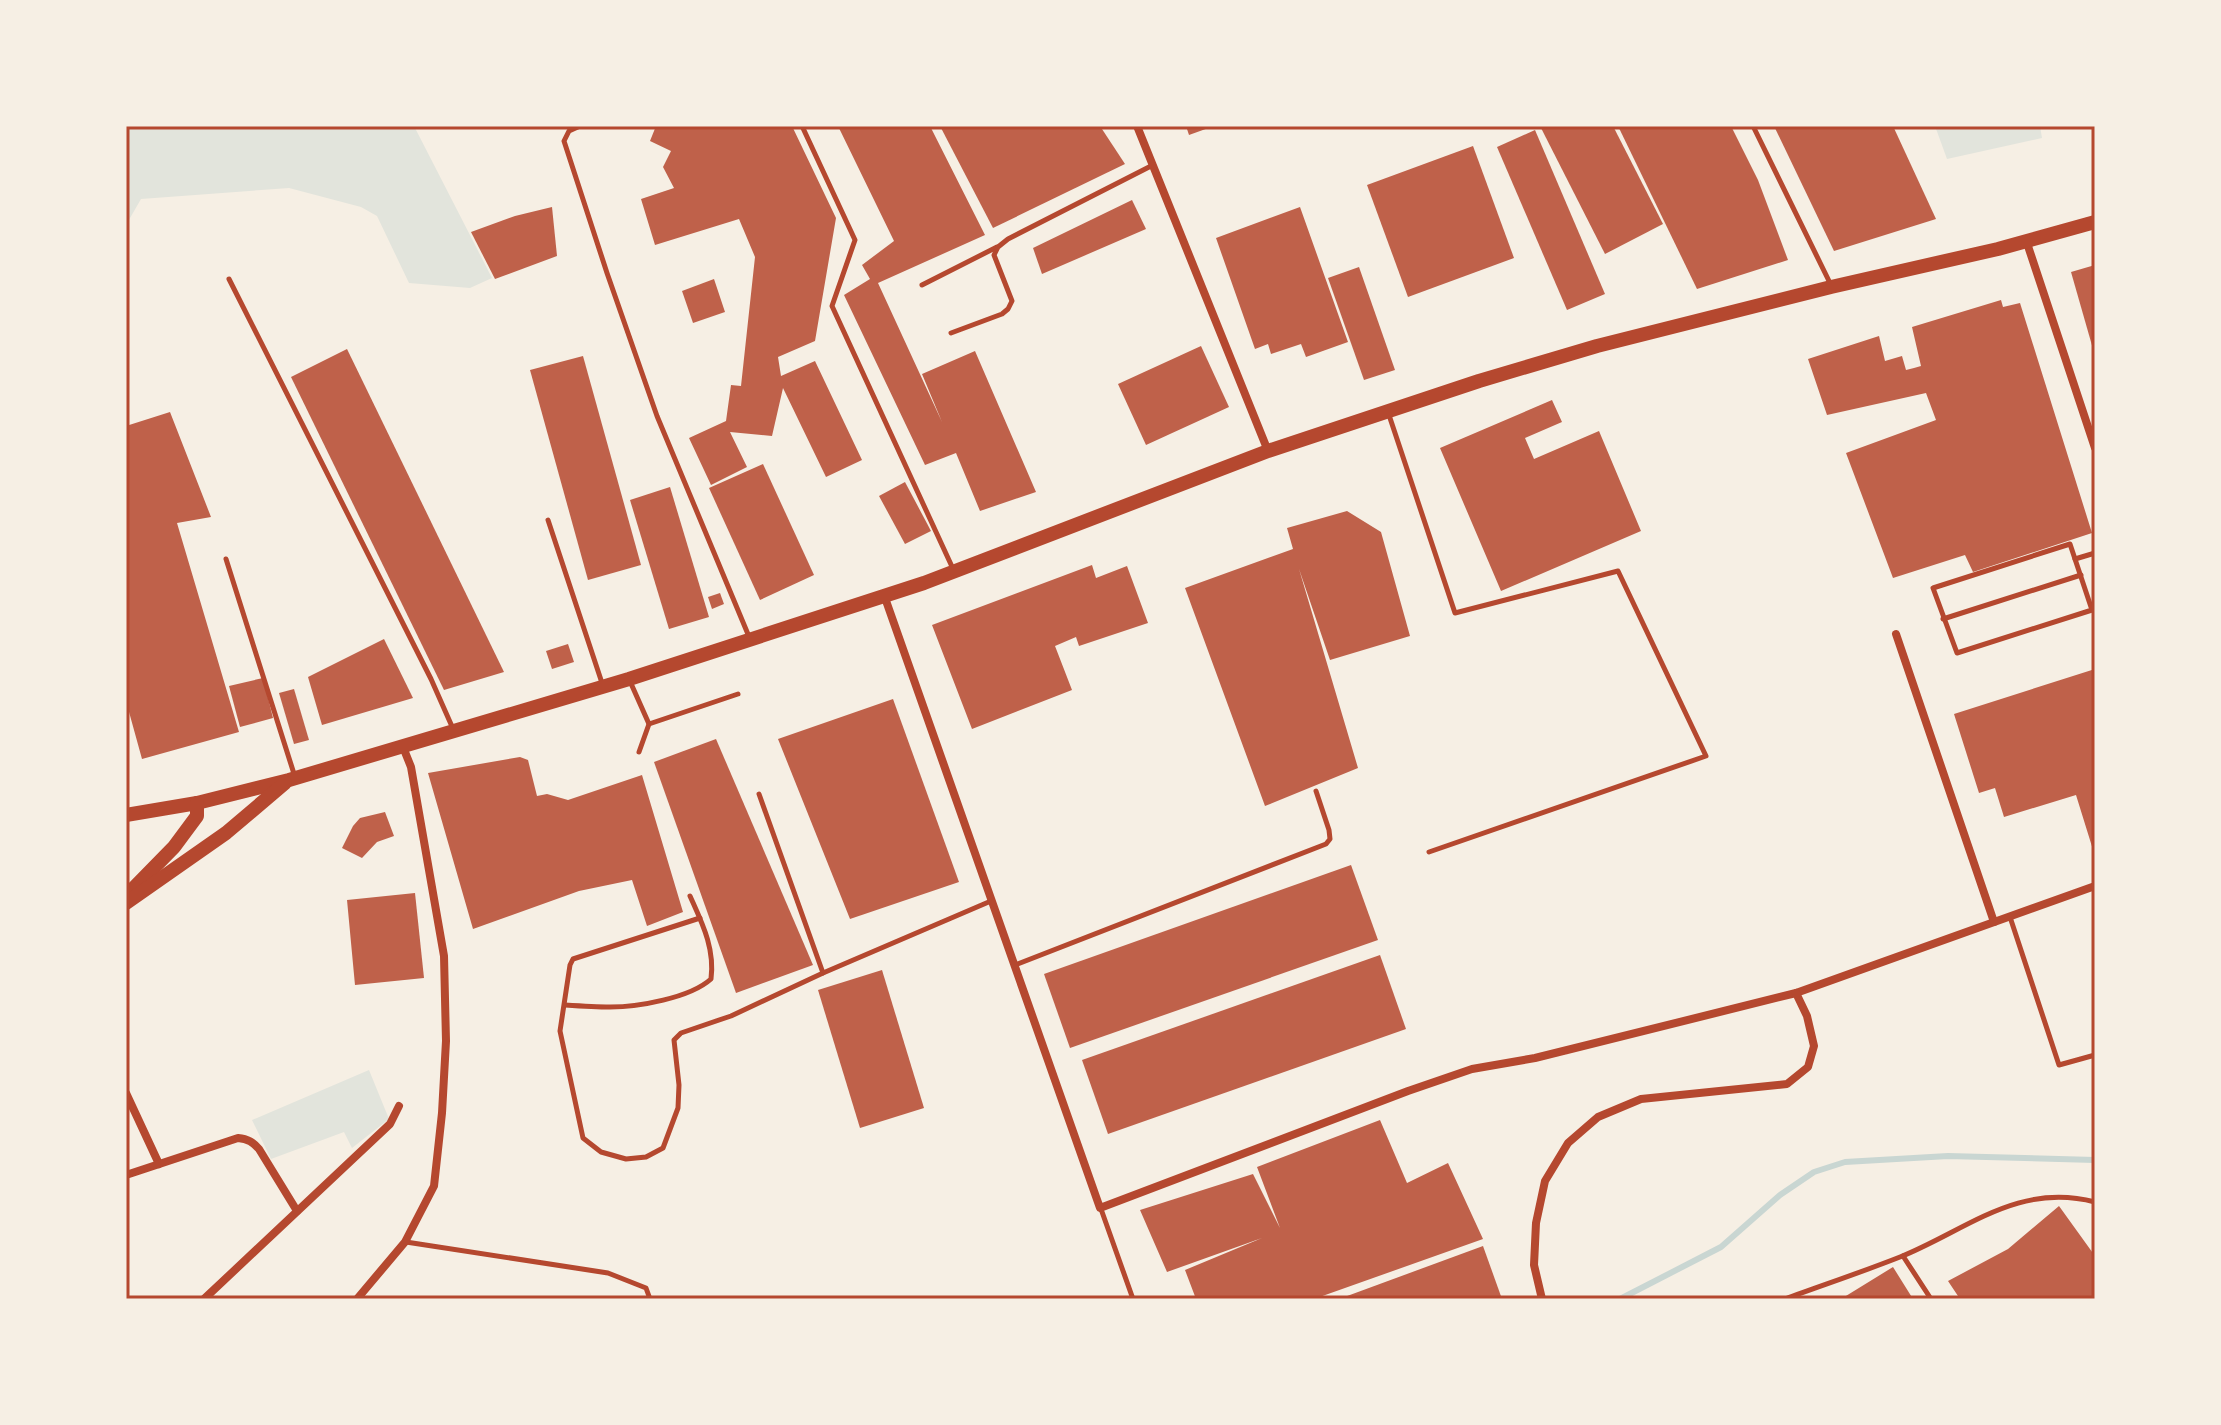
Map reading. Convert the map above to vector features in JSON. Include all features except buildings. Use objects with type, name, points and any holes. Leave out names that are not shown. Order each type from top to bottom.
[{"type":"main road","points":[[126,815],[197,803],[292,779],[604,687],[954,572],[1268,451],[1387,410],[1597,346],[1998,249],[2095,222]]},
{"type":"main road","points":[[126,903],[226,833],[292,779]]},
{"type":"main road","points":[[126,896],[174,847],[197,816],[197,803]]},
{"type":"street","points":[[1137,126],[1268,451]]},
{"type":"street","points":[[2026,240],[2095,448]]},
{"type":"street","points":[[884,595],[1100,1208],[1472,1069],[1535,1058],[1796,993],[2095,886]]},
{"type":"street","points":[[1896,634],[1994,922]]},
{"type":"street","points":[[357,1299],[405,1242],[434,1186],[442,1113],[446,1041],[444,956],[411,767],[403,747]]},
{"type":"street","points":[[1542,1299],[1534,1265],[1536,1223],[1545,1181],[1568,1143],[1598,1117],[1641,1099],[1787,1084],[1808,1067],[1814,1046],[1807,1016],[1796,993]]},
{"type":"street","points":[[126,1093],[159,1164]]},
{"type":"street","points":[[204,1299],[390,1124],[399,1106]]},
{"type":"street","points":[[126,1175],[238,1138],[253,1142],[297,1211]]},
{"type":"lane","points":[[580,126],[569,131],[564,141],[607,273],[657,416],[750,640]]},
{"type":"lane","points":[[802,126],[855,240],[832,306],[954,572]]},
{"type":"lane","points":[[1753,126],[1831,287]]},
{"type":"lane","points":[[922,285],[1153,165]]},
{"type":"lane","points":[[951,333],[1008,309],[1012,301],[994,255],[998,247]]},
{"type":"lane","points":[[229,279],[455,732]]},
{"type":"lane","points":[[1387,410],[1455,613],[1618,571],[1706,756],[1429,852]]},
{"type":"lane","points":[[2084,414],[2095,411]]},
{"type":"lane","points":[[548,520],[604,687]]},
{"type":"lane","points":[[2070,544],[2081,575],[2092,610],[1957,653],[1933,588],[2070,544]]},
{"type":"lane","points":[[2075,559],[2095,553]]},
{"type":"lane","points":[[226,559],[292,779]]},
{"type":"lane","points":[[1943,619],[2081,575]]},
{"type":"lane","points":[[629,679],[649,724],[639,752]]},
{"type":"lane","points":[[649,724],[738,694]]},
{"type":"lane","points":[[1015,965],[1326,844],[1330,839],[1329,830],[1316,791]]},
{"type":"lane","points":[[759,794],[823,973]]},
{"type":"lane","points":[[565,1005],[610,1007],[641,1004],[703,986],[711,979],[713,965],[709,940],[690,896]]},
{"type":"lane","points":[[700,918],[573,959],[570,965],[560,1031],[583,1138],[601,1152],[626,1159],[646,1157],[663,1148],[678,1108],[674,1040],[681,1033],[731,1016],[992,901]]},
{"type":"lane","points":[[2009,916],[2059,1065],[2095,1055]]},
{"type":"lane","points":[[1785,1299],[1903,1256],[1992,1212],[2044,1196],[2077,1197],[2095,1202]]},
{"type":"lane","points":[[1100,1208],[1133,1299]]},
{"type":"lane","points":[[405,1242],[608,1273],[646,1288],[650,1299]]},
{"type":"lane","points":[[1903,1256],[1931,1299]]},
{"type":"shaded area","points":[[126,126],[414,126],[492,278],[470,288],[409,283],[377,216],[361,207],[289,188],[141,199],[126,225]]},
{"type":"shaded area","points":[[1935,126],[2040,126],[2042,138],[1947,159]]},
{"type":"shaded area","points":[[369,1070],[389,1119],[352,1148],[344,1132],[271,1159],[252,1120]]},
{"type":"waterway","points":[[1620,1299],[1721,1247],[1780,1195],[1814,1172],[1845,1162],[1948,1156],[2095,1160]]}]
